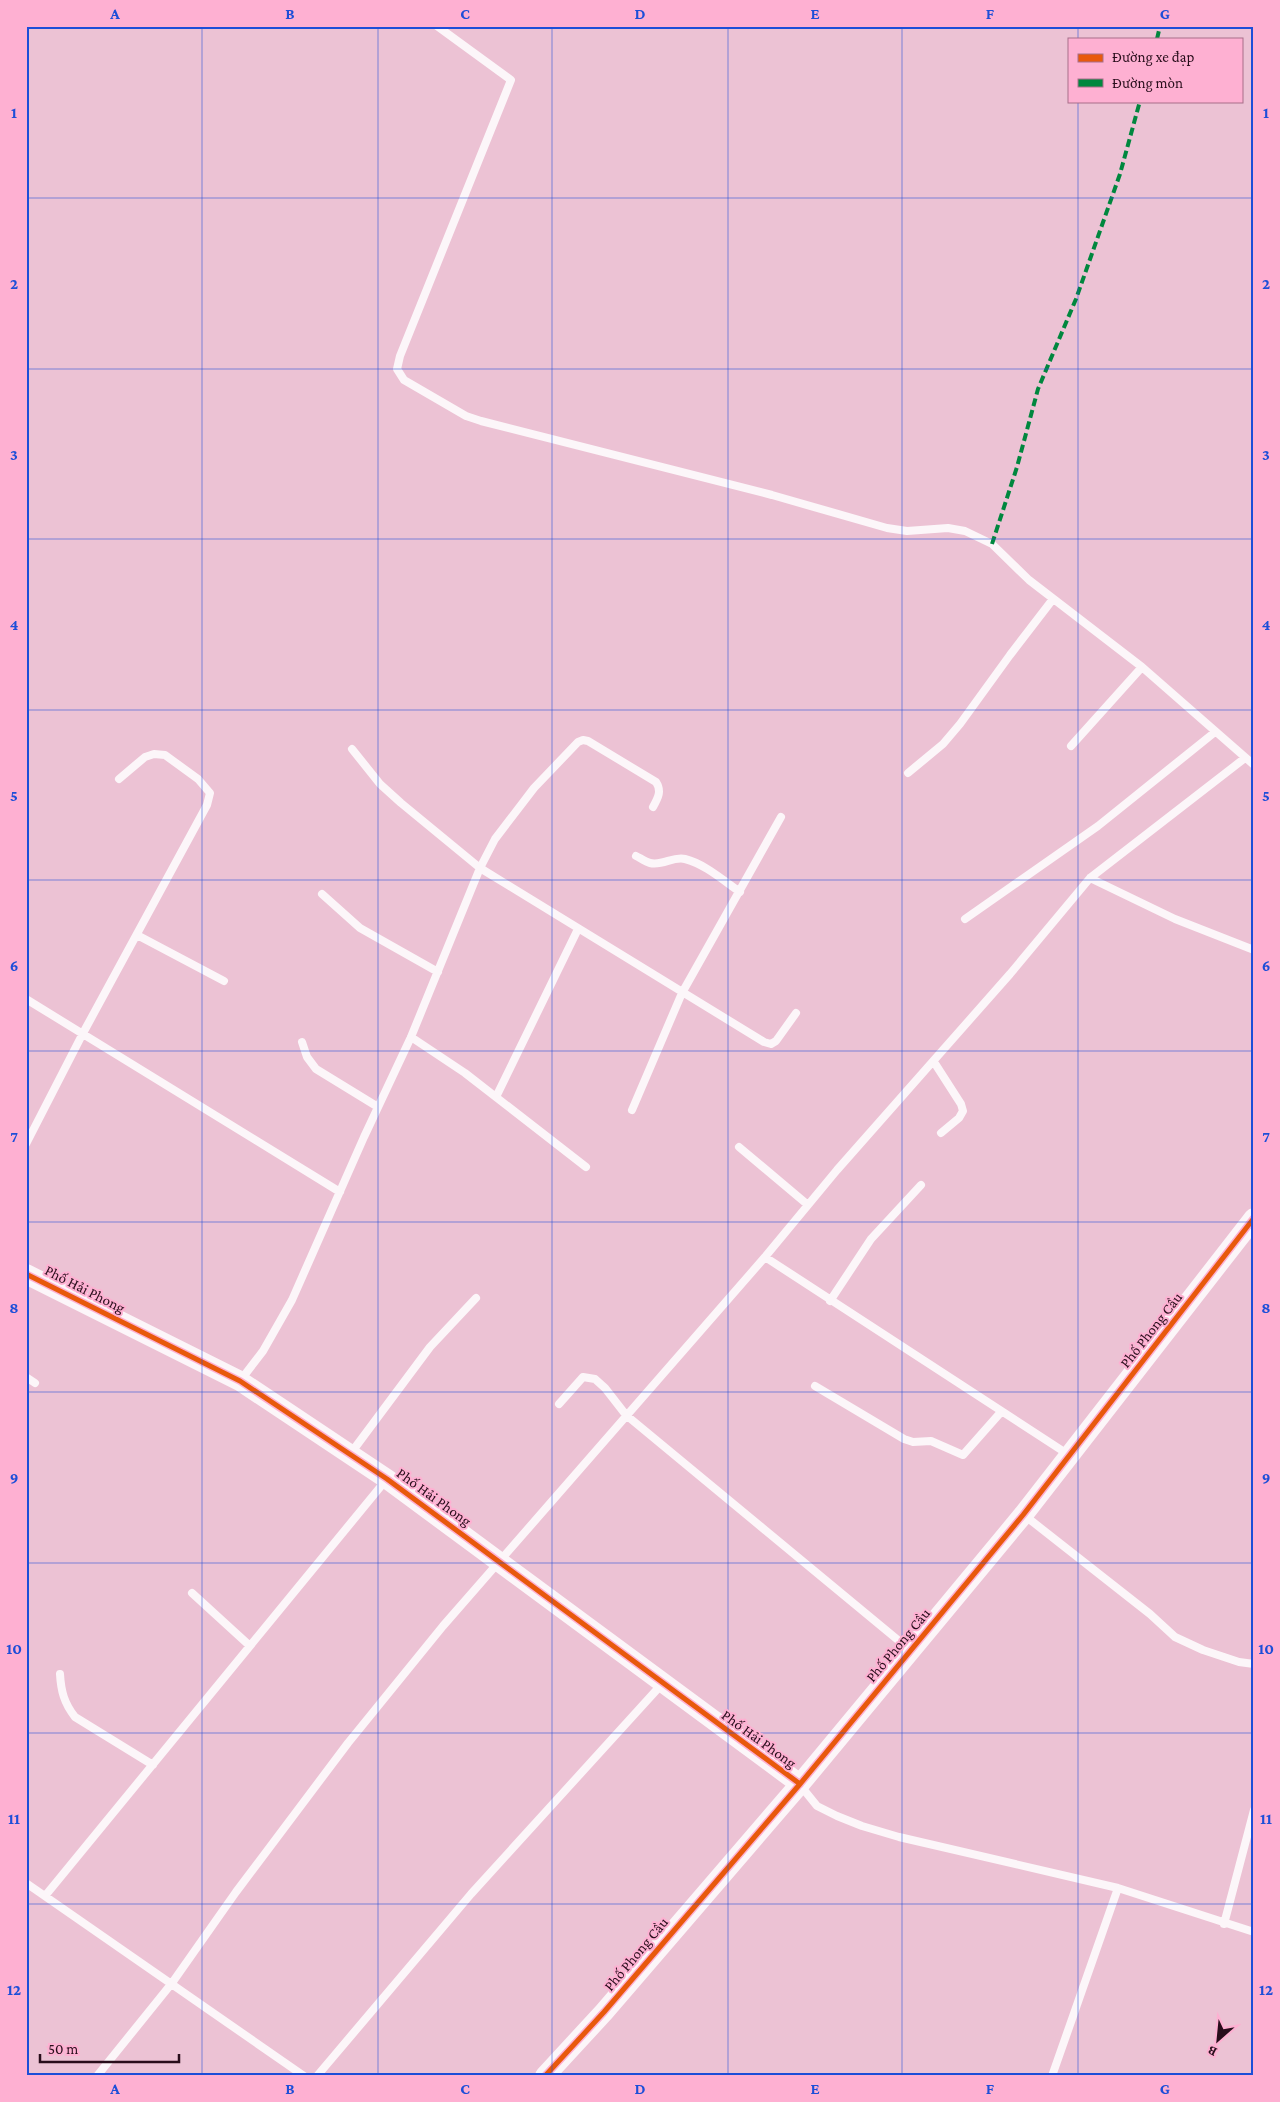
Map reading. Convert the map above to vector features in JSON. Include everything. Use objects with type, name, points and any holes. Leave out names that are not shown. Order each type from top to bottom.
[{"type":"street","name":"Phố Phong Cầu","points":[[545,2076],[604,2012],[800,1784],[1023,1515],[1071,1456],[1254,1218]]},
{"type":"street","name":"Phố Hải Phong","points":[[26,1274],[245,1384],[387,1479],[501,1562],[662,1684],[800,1784]]},
{"type":"lane","points":[[437,26],[511,80],[400,356],[397,369],[404,380],[466,416],[482,422],[772,495],[887,528],[907,531],[948,528],[965,531],[992,544],[1029,580],[1142,667],[1254,765]]},
{"type":"lane","points":[[908,773],[943,744],[960,724],[1010,655],[1054,599]]},
{"type":"lane","points":[[1071,746],[1142,667]]},
{"type":"lane","points":[[965,919],[1098,826],[1215,732]]},
{"type":"lane","points":[[245,1384],[292,1300],[411,1037],[480,868],[494,840],[552,768],[582,740],[588,741],[656,782],[660,794],[654,807]]},
{"type":"lane","points":[[352,750],[387,790],[480,868],[764,1042],[771,1044],[776,1041],[796,1013]]},
{"type":"lane","points":[[26,1144],[82,1035],[207,805],[210,793],[198,779],[165,755],[154,754],[145,757],[119,779]]},
{"type":"lane","points":[[97,2076],[172,1983],[231,1900],[348,1743],[443,1626],[501,1562],[626,1415],[934,1062],[1090,878],[1245,758]]},
{"type":"lane","points":[[632,1110],[682,993],[781,817]]},
{"type":"lane","points":[[636,856],[650,863],[662,863],[673,858],[685,858],[740,892]]},
{"type":"lane","points":[[1090,878],[1175,919],[1254,950]]},
{"type":"lane","points":[[322,894],[360,928],[438,972]]},
{"type":"lane","points":[[496,1097],[578,929]]},
{"type":"lane","points":[[136,935],[224,981]]},
{"type":"lane","points":[[26,999],[340,1192]]},
{"type":"lane","points":[[411,1037],[496,1097],[586,1168]]},
{"type":"lane","points":[[302,1042],[307,1056],[316,1069],[378,1107]]},
{"type":"lane","points":[[934,1062],[963,1112],[942,1133]]},
{"type":"lane","points":[[739,1147],[808,1205]]},
{"type":"lane","points":[[830,1301],[871,1239],[921,1185]]},
{"type":"lane","points":[[765,1257],[1071,1456]]},
{"type":"lane","points":[[350,1455],[430,1347],[476,1298]]},
{"type":"lane","points":[[26,1377],[35,1383]]},
{"type":"lane","points":[[559,1404],[583,1377],[595,1379],[605,1388],[626,1415],[910,1650]]},
{"type":"lane","points":[[815,1386],[904,1439],[913,1442],[930,1441],[963,1455],[1001,1412]]},
{"type":"lane","points":[[45,1896],[387,1479]]},
{"type":"lane","points":[[1023,1515],[1150,1614],[1175,1637],[1203,1650],[1239,1662],[1254,1664]]},
{"type":"lane","points":[[192,1593],[250,1646]]},
{"type":"lane","points":[[60,1674],[61,1690],[67,1706],[75,1716],[153,1765]]},
{"type":"lane","points":[[317,2076],[471,1894],[662,1684]]},
{"type":"lane","points":[[800,1784],[816,1806],[862,1826],[1118,1888],[1224,1924],[1254,1932]]},
{"type":"lane","points":[[1224,1924],[1254,1810]]},
{"type":"lane","points":[[26,1884],[172,1983],[304,2076]]},
{"type":"lane","points":[[1052,2076],[1118,1888]]},
{"type":"marked path","points":[[1157,38],[1160,26]]},
{"type":"marked path","points":[[992,544],[1017,467],[1038,389],[1076,299],[1120,174],[1140,102]]},
{"type":"cycle path","points":[[545,2076],[604,2012],[800,1784],[1023,1515],[1254,1218]]},
{"type":"cycle path","points":[[26,1274],[240,1381],[387,1479],[800,1784]]}]
